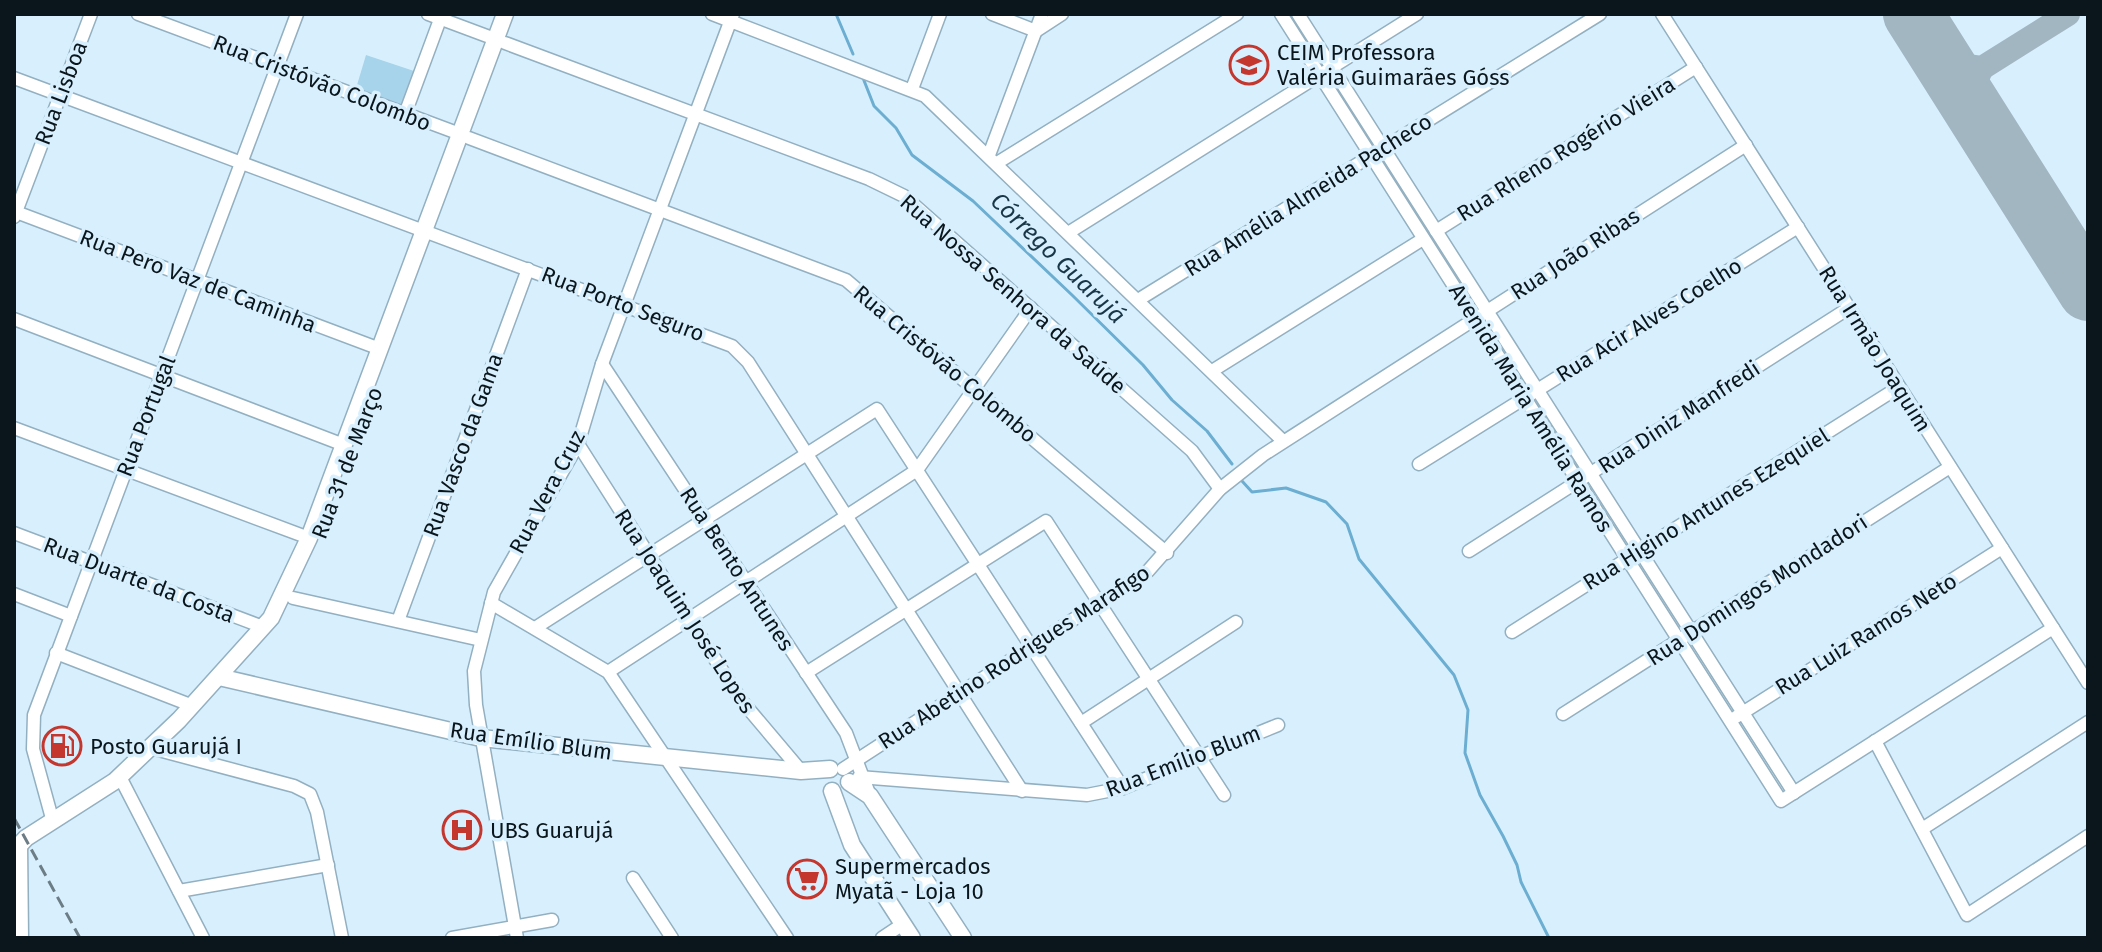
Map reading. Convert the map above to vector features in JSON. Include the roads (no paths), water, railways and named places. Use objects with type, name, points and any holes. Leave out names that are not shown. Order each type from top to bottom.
[{"type":"main road","name":"Rua 31 de Março","points":[[500,41],[505,14]]},
{"type":"main road","name":"Rua 31 de Março","points":[[17,847],[53,822],[77,815],[122,781],[281,618],[293,598],[500,41],[516,14]]},
{"type":"main road","name":"Rua 31 de Março","points":[[156,749],[193,706],[224,678],[284,596],[429,232]]},
{"type":"main road","name":"Rua Emílio Blum","points":[[224,678],[481,738],[844,776]]},
{"type":"main road","points":[[844,776],[870,796],[963,938]]},
{"type":"main road","points":[[844,776],[852,845],[907,931]]},
{"type":"street","name":"Rua Lisboa","points":[[15,214],[19,188],[91,14]]},
{"type":"street","name":"Rua Cristóvão Colombo","points":[[138,14],[846,280],[1167,553]]},
{"type":"street","name":"Rua Portugal","points":[[53,822],[31,737],[37,706],[297,14]]},
{"type":"street","points":[[712,14],[732,18],[912,89],[939,107],[1283,441]]},
{"type":"street","points":[[912,89],[940,14]]},
{"type":"street","points":[[992,14],[1036,31]]},
{"type":"street","points":[[993,159],[1042,14]]},
{"type":"street","points":[[1036,31],[1062,14]]},
{"type":"street","points":[[993,159],[1237,14]]},
{"type":"street","name":"Avenida Maria Amélia Ramos","points":[[1281,14],[1781,801],[1794,793],[1298,14]]},
{"type":"street","points":[[1068,233],[1417,14]]},
{"type":"street","name":"Rua Amélia Almeida Pacheco","points":[[1138,300],[1600,14]]},
{"type":"street","name":"Rua Irmão Joaquim","points":[[1662,14],[2088,683]]},
{"type":"street","name":"Rua Nossa Senhora da Saúde","points":[[436,16],[869,179],[904,196],[1192,451],[1220,489]]},
{"type":"street","points":[[405,114],[436,16]]},
{"type":"street","name":"Rua Vera Cruz","points":[[516,932],[474,687],[481,640],[504,571],[578,444],[602,364],[732,18]]},
{"type":"street","name":"Rua Rheno Rogério Vieira","points":[[1436,231],[1696,67]]},
{"type":"street","name":"Rua Porto Seguro","points":[[14,78],[732,346],[748,362],[1022,791]]},
{"type":"street","name":"Rua João Ribas","points":[[1283,441],[1746,145]]},
{"type":"street","name":"Rua Pero Vaz de Caminha","points":[[15,214],[380,349]]},
{"type":"street","name":"Rua Acir Alves Coelho","points":[[1419,464],[1798,227]]},
{"type":"street","points":[[1212,371],[1423,239]]},
{"type":"street","name":"Rua Vasco da Gama","points":[[398,621],[528,269]]},
{"type":"street","points":[[608,672],[917,470],[1031,308]]},
{"type":"street","name":"Rua Diniz Manfredi","points":[[1469,551],[1849,308]]},
{"type":"street","points":[[14,319],[344,445]]},
{"type":"street","name":"Rua Bento Antunes","points":[[602,364],[846,733],[844,776]]},
{"type":"street","name":"Rua Higino Antunes Ezequiel","points":[[1512,632],[1899,387]]},
{"type":"street","points":[[535,628],[877,409],[1123,788]]},
{"type":"street","points":[[14,428],[309,538]]},
{"type":"street","name":"Rua Abetino Rodrigues Marafigo","points":[[844,776],[958,692],[1148,571],[1167,553],[1220,489],[1283,441]]},
{"type":"street","name":"Rua Joaquim José Lopes","points":[[578,444],[749,710],[801,771]]},
{"type":"street","name":"Rua Domingos Mondadori","points":[[1563,714],[1950,467]]},
{"type":"street","points":[[806,673],[1046,521],[1224,795]]},
{"type":"street","name":"Rua Duarte da Costa","points":[[14,533],[263,627]]},
{"type":"street","name":"Rua Luiz Ramos Neto","points":[[1730,721],[2002,548]]},
{"type":"street","points":[[14,594],[71,616]]},
{"type":"street","points":[[293,598],[481,640]]},
{"type":"street","points":[[491,603],[608,672],[787,938]]},
{"type":"street","points":[[1081,723],[1236,622]]},
{"type":"street","points":[[1794,793],[2053,628]]},
{"type":"street","points":[[56,653],[193,706]]},
{"type":"street","points":[[1922,829],[2088,722]]},
{"type":"street","name":"Rua Emílio Blum","points":[[844,776],[1087,795],[1123,788],[1278,725]]},
{"type":"street","points":[[1875,741],[1967,915],[2088,836]]},
{"type":"street","points":[[156,749],[303,789],[315,802],[342,938]]},
{"type":"street","points":[[122,781],[203,938]]},
{"type":"street","points":[[17,847],[22,938]]},
{"type":"street","points":[[179,891],[328,865]]},
{"type":"street","points":[[633,878],[672,938]]},
{"type":"street","points":[[452,938],[516,932],[552,920]]},
{"type":"street","points":[[882,938],[907,931]]},
{"type":"waterway","name":"Córrego Guarujá","points":[[836,14],[853,54]]},
{"type":"waterway","name":"Córrego Guarujá","points":[[863,78],[874,106],[896,128],[912,155],[973,201],[1072,295],[1143,365],[1172,400],[1207,431],[1232,464]]},
{"type":"waterway","name":"Córrego Guarujá","points":[[1242,481],[1252,492],[1286,488],[1326,502],[1347,524],[1359,559],[1454,675],[1468,710],[1465,753],[1480,795],[1517,865],[1521,882],[1549,938]]},
{"type":"railway","points":[[14,818],[80,938]]},
{"type":"place","name":"CEIM Professora Valéria Guimarães Góss","points":[[1249,65]]},
{"type":"place","name":"Posto Guarujá I","points":[[62,746]]},
{"type":"place","name":"UBS Guarujá","points":[[462,830]]},
{"type":"place","name":"Supermercados Myatã - Loja 10","points":[[807,879]]}]
